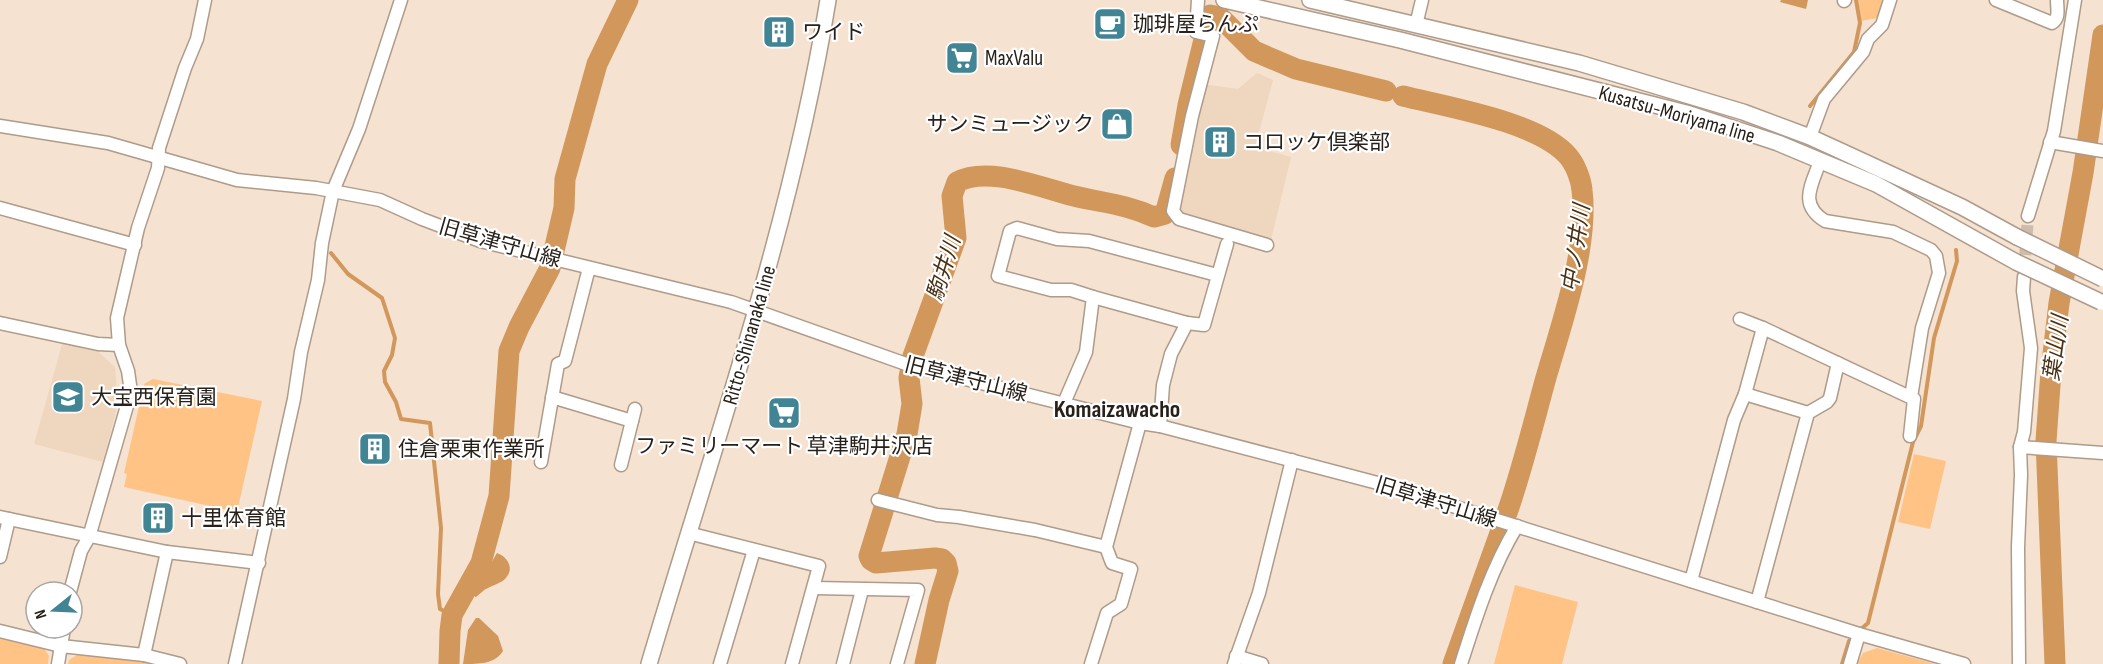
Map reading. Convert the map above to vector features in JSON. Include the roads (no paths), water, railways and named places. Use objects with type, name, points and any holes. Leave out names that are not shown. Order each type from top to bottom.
[{"type":"main road","name":"Ritto-Shinanaka line","points":[[649,664],[757,310],[784,212],[806,120],[828,0]]},
{"type":"main road","name":"Kusatsu-Moriyama line","points":[[1310,0],[1579,63],[1743,112],[1810,137],[1962,207],[2103,279]]},
{"type":"main road","name":"Kusatsu-Moriyama line","points":[[1230,1],[1400,40],[1690,114],[1779,143],[1876,184],[2016,262],[2102,302]]},
{"type":"street","points":[[73,580],[81,551],[89,537],[130,392],[128,371],[119,345],[117,318],[135,245],[158,168],[159,148],[173,102],[197,39],[205,0]]},
{"type":"street","points":[[235,664],[294,399],[333,191],[359,129],[400,0]]},
{"type":"street","points":[[1198,0],[1195,29],[1214,36],[1192,116],[1173,211],[1179,219],[1267,245]]},
{"type":"street","points":[[1416,25],[1422,0]]},
{"type":"street","points":[[1810,137],[1824,99],[1863,52],[1868,39],[1882,25],[1890,0]]},
{"type":"street","points":[[1996,0],[2052,23],[2057,16],[2057,0]]},
{"type":"street","points":[[2028,216],[2050,142],[2061,92],[2075,0]]},
{"type":"street","name":"旧草津守山線","points":[[0,126],[108,143],[237,180],[333,191],[380,200],[480,241],[731,302],[910,365],[1140,423],[1160,426],[1389,486],[1859,634],[1964,664]]},
{"type":"street","points":[[2050,142],[2103,151]]},
{"type":"street","points":[[1820,161],[1808,195],[1810,207],[1815,215],[1825,221],[1893,232],[1931,250],[1936,256],[1939,273],[1922,328],[1911,397]]},
{"type":"street","points":[[0,207],[135,245]]},
{"type":"street","points":[[1217,274],[1089,241],[1057,239],[1017,228],[1010,231],[998,276],[1051,290],[1071,290],[1187,323],[1204,325],[1227,244]]},
{"type":"street","points":[[541,462],[558,364],[565,361],[589,268]]},
{"type":"street","points":[[2019,664],[2020,447],[2024,432],[2031,348],[2023,291],[2024,277]]},
{"type":"street","points":[[1064,403],[1086,352],[1093,297]]},
{"type":"street","points":[[1740,320],[1763,328],[1911,397],[1914,402],[1910,436]]},
{"type":"street","points":[[0,323],[98,344],[119,345]]},
{"type":"street","points":[[1160,426],[1163,386],[1171,354],[1187,323]]},
{"type":"street","points":[[1691,581],[1734,420],[1745,394],[1763,328]]},
{"type":"street","points":[[1758,602],[1808,413],[1830,398],[1838,363]]},
{"type":"street","points":[[1745,394],[1808,413]]},
{"type":"street","points":[[552,397],[634,416],[621,465]]},
{"type":"street","points":[[1091,664],[1107,613],[1121,604],[1131,569],[1112,563],[1106,547],[1140,423]]},
{"type":"street","points":[[2020,447],[2103,453]]},
{"type":"street","points":[[1262,664],[1235,660],[1259,593],[1292,460]]},
{"type":"street","points":[[878,500],[937,515],[1035,531],[1106,547]]},
{"type":"street","points":[[0,557],[5,518],[167,552],[259,563]]},
{"type":"street","points":[[1461,664],[1493,571],[1517,526]]},
{"type":"street","points":[[688,533],[819,566],[792,664]]},
{"type":"street","points":[[720,664],[754,550]]},
{"type":"street","points":[[144,655],[167,552]]},
{"type":"street","points":[[814,588],[918,590],[897,664]]},
{"type":"street","points":[[843,664],[862,590]]},
{"type":"street","points":[[0,631],[61,646],[144,655],[180,664]]},
{"type":"street","points":[[1850,664],[1859,634]]},
{"type":"street","points":[[58,664],[62,640]]},
{"type":"waterway","points":[[449,664],[452,615],[481,563],[499,496],[509,351],[550,268],[564,208],[565,179],[597,64],[628,0]]},
{"type":"waterway","points":[[1810,106],[1854,52],[1860,23],[1856,0]]},
{"type":"waterway","name":"駒井川","points":[[1181,145],[1188,105],[1210,15],[1220,17]]},
{"type":"waterway","name":"中ノ井川","points":[[1220,17],[1254,51],[1296,69],[1386,91]]},
{"type":"waterway","name":"葉山川","points":[[2055,664],[2046,441],[2051,371],[2059,303],[2083,173],[2103,35]]},
{"type":"waterway","name":"中ノ井川","points":[[1403,96],[1491,117],[1536,134],[1554,144],[1568,156],[1580,181],[1583,213],[1578,261],[1566,311],[1507,513]]},
{"type":"waterway","name":"駒井川","points":[[925,664],[948,571],[946,563],[942,559],[935,558],[876,563],[869,556],[907,434],[912,404],[909,378],[913,356],[956,238],[952,196],[957,182],[970,177],[999,177],[1124,206],[1154,217],[1165,214],[1175,178]]},
{"type":"waterway","points":[[1860,630],[1868,623],[1913,442],[1921,426],[1934,338],[1957,261],[1956,250]]},
{"type":"waterway","points":[[331,253],[348,274],[382,298],[395,338],[392,355],[384,371],[385,382],[396,402],[401,419],[430,423],[441,528],[438,594],[440,609],[452,615]]},
{"type":"waterway","name":"中ノ井川","points":[[1453,664],[1500,533]]},
{"type":"waterway","points":[[1842,664],[1849,641],[1854,636]]},
{"type":"tunnel","points":[[2024,273],[2028,216]]},
{"type":"place","name":"珈琲屋らんぷ","points":[[1110,24]]},
{"type":"place","name":"ワイド","points":[[779,32]]},
{"type":"place","name":"MaxValu","points":[[962,58]]},
{"type":"place","name":"サンミュージック","points":[[1117,124]]},
{"type":"place","name":"コロッケ倶楽部","points":[[1220,142]]},
{"type":"place","name":"大宝西保育園","points":[[68,397]]},
{"type":"place","name":"ファミリーマート 草津駒井沢店","points":[[784,413]]},
{"type":"place","name":"住倉栗東作業所","points":[[375,449]]},
{"type":"place","name":"十里体育館","points":[[158,518]]},
{"type":"district","name":"Komaizawacho","points":[[1117,409]]}]
